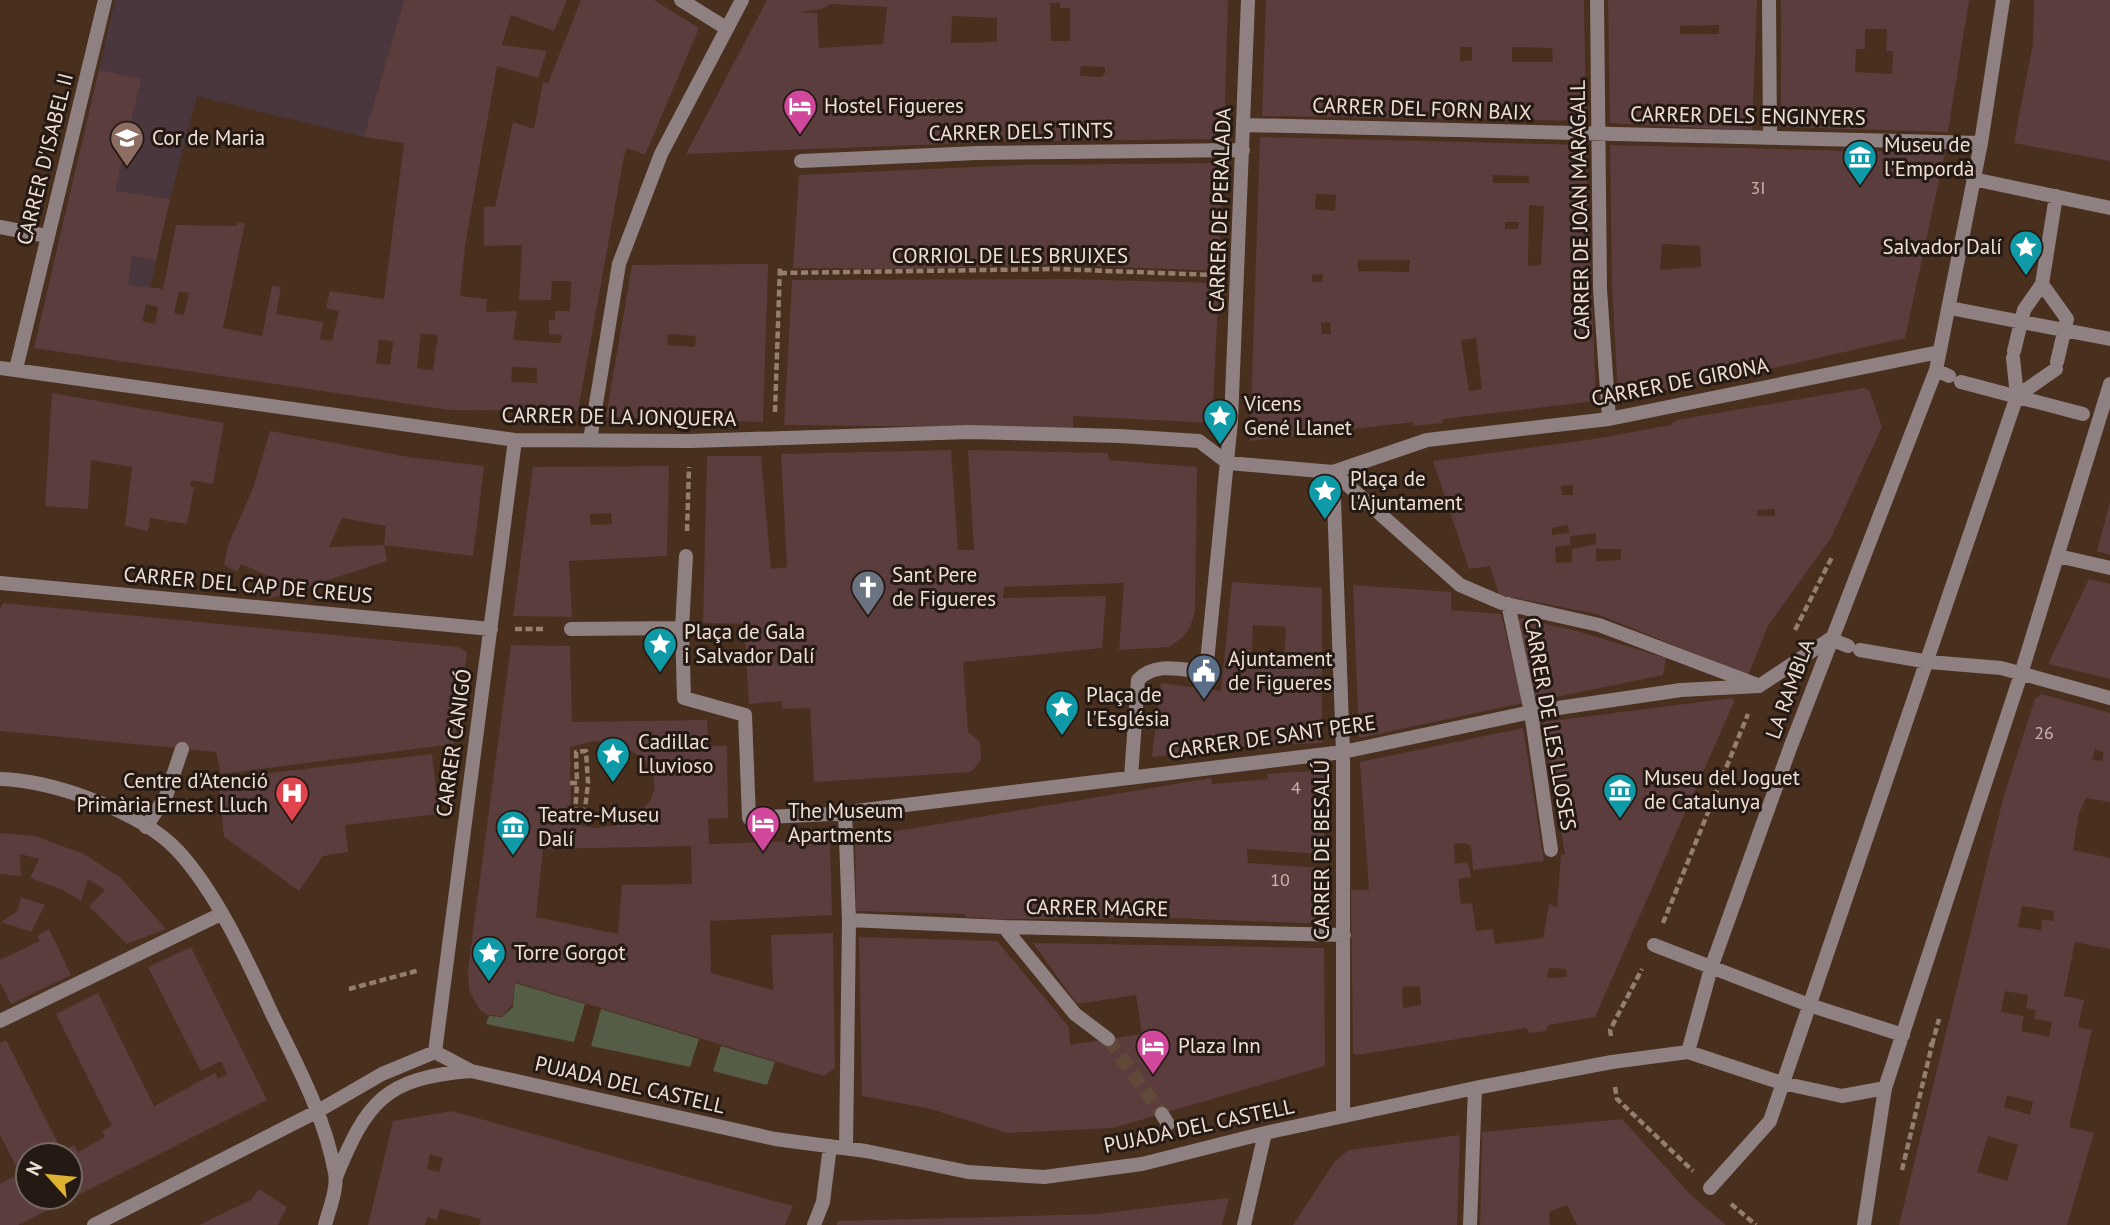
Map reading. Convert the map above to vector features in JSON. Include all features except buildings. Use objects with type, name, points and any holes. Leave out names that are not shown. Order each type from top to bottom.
[{"type":"street","name":"CARRER D'ISABEL II","points":[[16,369],[106,0]]},
{"type":"street","points":[[681,0],[726,28]]},
{"type":"street","points":[[590,440],[620,264],[661,154],[742,0]]},
{"type":"street","name":"CARRER DE PERALADA","points":[[1228,463],[1240,276],[1248,0]]},
{"type":"street","name":"CARRER DE JOAN MARAGALL","points":[[1597,0],[1600,289],[1609,419]]},
{"type":"street","points":[[1769,0],[1770,135]]},
{"type":"street","name":"LA RAMBLA","points":[[1688,1052],[1711,968],[1830,639],[1949,376],[1940,352],[1981,143],[2003,0]]},
{"type":"street","name":"CARRER DEL FORN BAIX","points":[[1245,125],[1599,134]]},
{"type":"street","name":"CARRER DELS ENGINYERS","points":[[1599,134],[1770,135],[1981,143]]},
{"type":"street","name":"CARRER DELS TINTS","points":[[801,161],[976,153],[1243,150]]},
{"type":"street","points":[[1973,179],[2110,208]]},
{"type":"street","points":[[1710,1188],[1770,1121],[1929,662],[2017,396],[2014,354],[2024,310],[2042,284],[2056,196]]},
{"type":"street","points":[[0,227],[47,236]]},
{"type":"street","points":[[2017,396],[2057,366],[2067,319],[2042,284]]},
{"type":"street","points":[[1950,308],[2110,339]]},
{"type":"street","name":"CARRER DE GIRONA","points":[[1333,472],[1427,440],[1609,419],[1940,352]]},
{"type":"street","name":"CARRER DE LA JONQUERA","points":[[0,368],[515,440],[690,441],[970,432],[1199,441],[1228,463]]},
{"type":"street","points":[[1949,376],[2090,415]]},
{"type":"street","points":[[1864,1225],[1885,1088],[2058,556],[2090,415],[2110,384]]},
{"type":"street","name":"CARRER CANIGÓ","points":[[435,1052],[515,440]]},
{"type":"street","points":[[1130,777],[1138,680],[1147,671],[1159,668],[1206,672],[1228,463],[1333,472],[1461,585],[1505,604],[1599,625],[1759,686],[1830,639],[1854,648],[1929,662],[2001,668],[2110,698]]},
{"type":"street","name":"CARRER DE BESALÚ","points":[[1333,472],[1342,752],[1343,1115]]},
{"type":"street","points":[[571,629],[682,628],[686,556]]},
{"type":"street","points":[[2058,556],[2110,568]]},
{"type":"street","name":"CARRER DEL CAP DE CREUS","points":[[0,583],[491,629]]},
{"type":"street","name":"CARRER DE LES LLOSES","points":[[1505,604],[1531,712],[1551,850]]},
{"type":"street","name":"CARRER DE SANT PERE","points":[[682,628],[684,698],[745,715],[750,818],[838,813],[1342,752],[1531,712],[1681,690],[1759,686]]},
{"type":"street","points":[[146,827],[166,796],[182,749]]},
{"type":"street","points":[[0,779],[23,779],[82,795],[146,827],[178,851],[221,914],[318,1111],[336,1177]]},
{"type":"street","points":[[838,813],[849,920],[846,1148]]},
{"type":"street","points":[[0,1021],[221,914]]},
{"type":"street","name":"CARRER MAGRE","points":[[849,920],[1004,927],[1344,935]]},
{"type":"street","points":[[1004,927],[1075,1014],[1108,1039]]},
{"type":"street","points":[[1654,945],[1809,1005],[1903,1035]]},
{"type":"street","points":[[94,1225],[318,1111],[382,1074],[435,1052]]},
{"type":"street","name":"PUJADA DEL CASTELL","points":[[435,1052],[471,1071],[775,1139],[846,1148],[968,1172],[1044,1177],[1142,1164],[1343,1115],[1612,1062],[1688,1052]]},
{"type":"street","points":[[1688,1052],[1782,1083],[1842,1096],[1885,1088]]},
{"type":"street","name":"PUJADA DEL CASTELL","points":[[325,1225],[336,1177],[356,1129],[384,1094],[428,1075],[471,1071]]},
{"type":"street","points":[[1470,1225],[1475,1088]]},
{"type":"street","points":[[1244,1225],[1265,1133]]},
{"type":"street","points":[[814,1225],[823,1202],[830,1146]]},
{"type":"path","points":[[774,438],[780,266]]},
{"type":"path","name":"CORRIOL DE LES BRUIXES","points":[[780,273],[1056,269],[1240,276]]},
{"type":"path","points":[[686,556],[690,441]]},
{"type":"path","points":[[1791,636],[1838,545]]},
{"type":"path","points":[[508,629],[571,629]]},
{"type":"path","points":[[1756,1225],[1710,1188],[1617,1100],[1610,1030],[1654,945],[1759,686]]},
{"type":"path","points":[[586,751],[588,783],[584,817],[575,816],[577,783],[576,752],[586,751]]},
{"type":"path","points":[[570,783],[577,783]]},
{"type":"path","points":[[349,989],[428,968]]},
{"type":"path","points":[[1901,1174],[1932,1045],[1903,1035]]},
{"type":"shaded area","name":"Cor de Maria","points":[[115,0],[404,0],[364,137],[197,96],[170,199],[133,363],[34,348]]},
{"type":"green space","points":[[515,983],[585,1004],[574,1042],[486,1024],[489,1016],[502,1017],[513,1007]]},
{"type":"green space","points":[[601,1009],[699,1039],[690,1067],[591,1046]]},
{"type":"green space","points":[[721,1046],[775,1062],[767,1085],[713,1071]]},
{"type":"tunnel","points":[[1108,1039],[1162,1114]]},
{"type":"place","name":"Hostel Figueres","points":[[800,136]]},
{"type":"place","name":"Cor de Maria","points":[[127,168]]},
{"type":"place","name":"Museu de l'Empordà","points":[[1860,187]]},
{"type":"place","name":"Salvador Dalí","points":[[2026,277]]},
{"type":"place","name":"Vicens Gené Llanet","points":[[1220,446]]},
{"type":"place","name":"Plaça de l'Ajuntament","points":[[1325,521]]},
{"type":"place","name":"Sant Pere de Figueres","points":[[868,617]]},
{"type":"place","name":"Plaça de Gala i Salvador Dalí","points":[[660,674]]},
{"type":"place","name":"Ajuntament de Figueres","points":[[1204,701]]},
{"type":"place","name":"Plaça de l'Església","points":[[1062,737]]},
{"type":"place","name":"Cadillac Lluvioso","points":[[613,784]]},
{"type":"place","name":"Museu del Joguet de Catalunya","points":[[1620,820]]},
{"type":"place","name":"Centre d'Atenció Primària Ernest Lluch","points":[[292,823]]},
{"type":"place","name":"The Museum Apartments","points":[[763,853]]},
{"type":"place","name":"Teatre-Museu Dalí","points":[[513,857]]},
{"type":"place","name":"Torre Gorgot","points":[[489,983]]},
{"type":"place","name":"Plaza Inn","points":[[1153,1076]]}]
